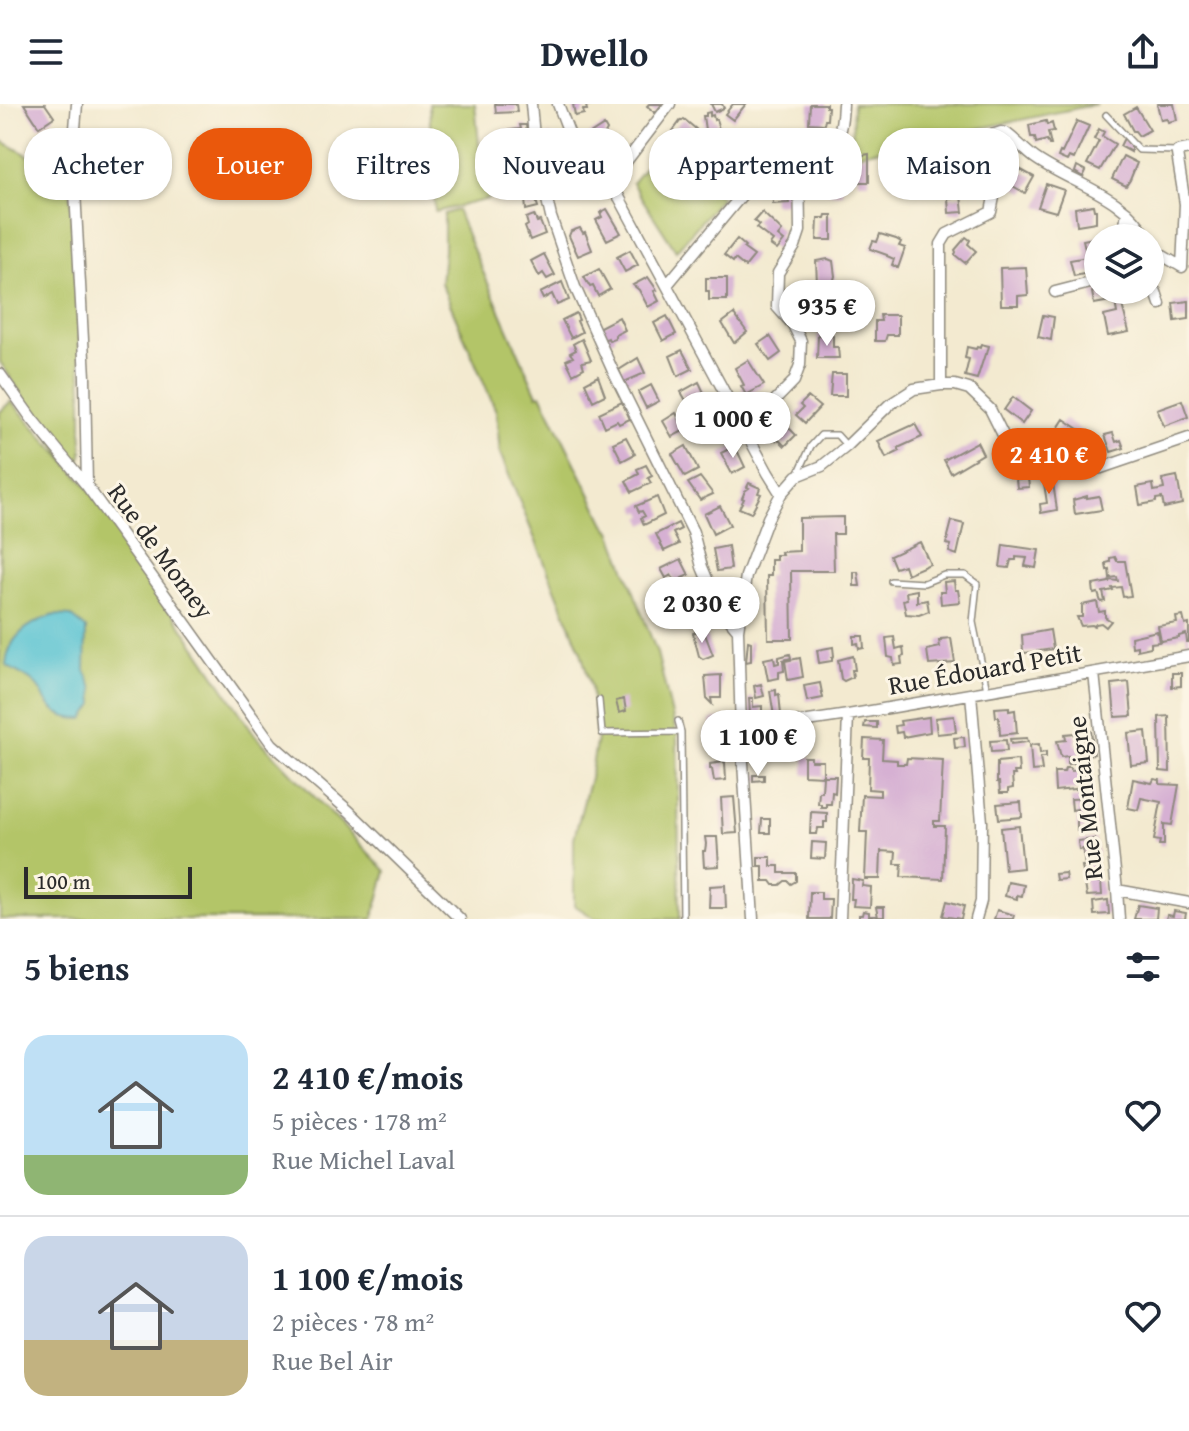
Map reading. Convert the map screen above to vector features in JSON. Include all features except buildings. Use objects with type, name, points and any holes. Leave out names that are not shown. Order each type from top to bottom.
[{"type":"street","name":"Rue de Momey","points":[[77,104],[73,153],[85,377],[87,486],[272,744],[349,811],[460,919]]},
{"type":"street","points":[[531,104],[533,135],[551,217],[575,287],[693,532],[702,567],[719,607],[738,630]]},
{"type":"street","points":[[558,104],[567,128]]},
{"type":"street","points":[[633,153],[670,104]]},
{"type":"street","points":[[842,128],[843,104]]},
{"type":"street","points":[[941,385],[941,244],[947,234],[991,212],[994,197],[989,142],[992,135],[1006,133],[1036,158],[1120,205],[1138,224]]},
{"type":"street","points":[[1184,150],[1177,154],[1185,204],[1186,269]]},
{"type":"street","points":[[621,200],[768,473],[778,498]]},
{"type":"street","points":[[667,285],[738,200]]},
{"type":"street","points":[[745,431],[794,381],[800,365],[801,341],[793,325],[777,307],[778,273],[795,246],[800,231],[800,200]]},
{"type":"street","points":[[1125,224],[1127,212]]},
{"type":"street","points":[[1164,256],[1186,269]]},
{"type":"street","points":[[1055,292],[1084,285]]},
{"type":"street","points":[[0,374],[87,486]]},
{"type":"street","points":[[753,919],[738,630],[746,576],[768,518],[778,498],[797,476],[822,466],[889,405],[914,389],[941,385],[969,389],[990,409],[1003,435],[1019,455],[1039,466],[1058,471],[1101,468],[1189,438]]},
{"type":"street","name":"Rue Édouard Petit","points":[[741,731],[1189,656]]},
{"type":"street","name":"Rue Montaigne","points":[[1094,673],[1119,919]]},
{"type":"street","points":[[971,694],[982,822],[981,901],[976,919]]},
{"type":"street","points":[[840,919],[848,715]]},
{"type":"street","points":[[1117,890],[1189,903]]},
{"type":"lane","points":[[1106,115],[1139,150],[1184,150]]},
{"type":"lane","points":[[797,476],[811,446],[821,435],[837,435],[847,446]]},
{"type":"lane","points":[[891,581],[924,583],[944,575],[965,575],[977,584],[973,622],[988,691]]},
{"type":"lane","points":[[599,700],[602,733],[681,732]]},
{"type":"lane","points":[[678,721],[681,732],[683,919]]},
{"type":"green space","points":[[429,104],[475,104],[475,200],[485,200],[435,212],[434,200],[459,200],[459,128],[430,128]]},
{"type":"green space","points":[[853,104],[1097,104],[982,128],[878,128],[878,150],[862,153],[862,128],[853,128]]},
{"type":"green space","points":[[0,140],[24,153],[24,200],[71,200],[82,391],[82,452],[78,470],[63,457],[0,362]]},
{"type":"green space","points":[[649,162],[649,200],[719,200],[676,251],[633,182]]},
{"type":"green space","points":[[457,210],[537,395],[541,394],[611,531],[657,653],[677,736],[680,919],[596,919],[574,905],[574,838],[597,738],[591,687],[581,652],[500,453],[496,411],[441,283],[444,214]]},
{"type":"green space","points":[[11,401],[87,486],[255,735],[386,871],[373,919],[0,919],[0,412]]},
{"type":"water","points":[[55,615],[71,616],[86,628],[85,670],[93,688],[94,704],[84,719],[66,717],[57,712],[36,685],[6,665],[16,638],[29,626]]}]
